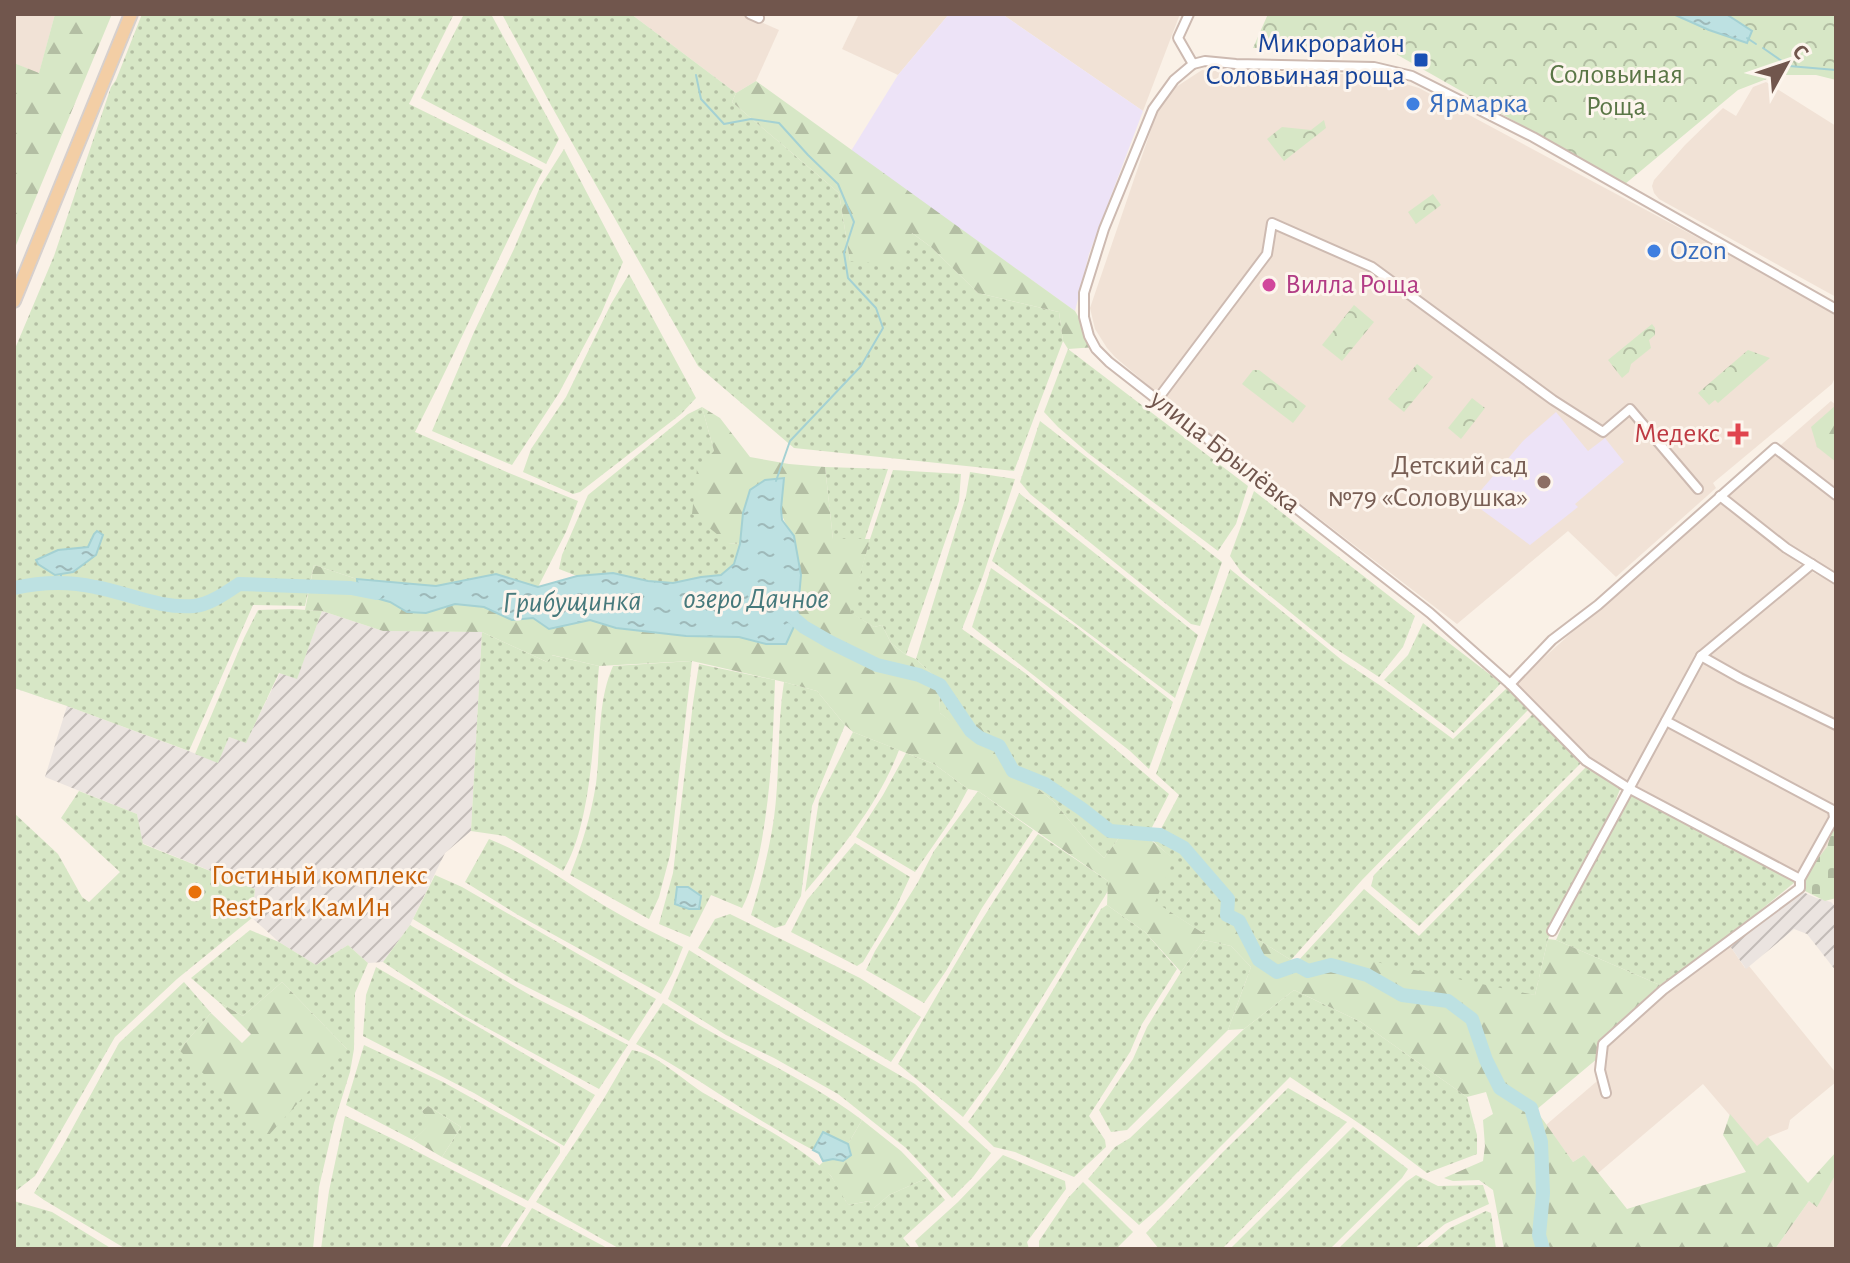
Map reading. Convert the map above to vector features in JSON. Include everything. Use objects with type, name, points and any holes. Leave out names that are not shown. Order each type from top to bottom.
[{"type":"main road","points":[[14,301],[131,14]]},
{"type":"street","points":[[1189,14],[1178,38],[1193,64],[1205,61],[1374,67],[1412,76],[1533,137],[1836,309]]},
{"type":"street","name":"улица Брылёвка","points":[[1193,64],[1174,80],[1153,109],[1104,229],[1084,293],[1084,317],[1096,349],[1430,613],[1510,684],[1586,761],[1630,789],[1800,879]]},
{"type":"street","points":[[1157,400],[1267,254],[1272,223],[1372,267],[1553,400],[1603,432],[1630,409],[1698,489]]},
{"type":"street","points":[[1510,684],[1552,640],[1598,605],[1775,448],[1836,495]]},
{"type":"street","points":[[1720,496],[1786,548],[1836,579]]},
{"type":"street","points":[[1552,931],[1701,656],[1812,564]]},
{"type":"street","points":[[1701,656],[1836,725]]},
{"type":"street","points":[[1606,1093],[1600,1070],[1603,1044],[1663,990],[1800,888],[1800,879],[1834,818],[1834,810],[1666,721]]},
{"type":"shaded area","points":[[14,14],[55,14],[39,74],[14,63]]},
{"type":"shaded area","points":[[631,14],[743,14],[779,30],[756,81],[736,93]]},
{"type":"shaded area","points":[[859,14],[949,14],[898,75],[842,49]]},
{"type":"shaded area","points":[[949,14],[1002,14],[1143,111],[1089,254],[1075,311],[851,151],[898,75]]},
{"type":"shaded area","points":[[1002,14],[1180,14],[1143,111]]},
{"type":"shaded area","name":"Соловьиная Роща","points":[[1202,70],[1376,75],[1419,88],[1836,312],[1836,375],[1832,384],[1713,483],[1716,488],[1616,577],[1568,531],[1457,624],[1169,403],[1115,357],[1095,329],[1090,308],[1156,115],[1173,89]]},
{"type":"shaded area","name":"Соловьиная Роща","points":[[1766,82],[1836,126],[1836,297],[1659,199],[1654,193],[1654,180],[1685,145],[1723,108],[1736,116],[1753,87]]},
{"type":"shaded area","points":[[1831,401],[1836,405],[1836,575],[1762,526],[1725,494]]},
{"type":"shaded area","name":"Детский сад №79 «Соловушка»","points":[[1556,412],[1588,451],[1605,438],[1624,462],[1575,504],[1578,507],[1530,545],[1471,502],[1523,441]]},
{"type":"shaded area","points":[[1718,500],[1806,569],[1836,584],[1836,837],[1808,879],[1594,763],[1515,684]]},
{"type":"shaded area","points":[[322,611],[383,631],[482,632],[471,831],[445,853],[410,925],[383,962],[368,963],[348,945],[316,965],[279,942],[252,918],[255,889],[142,843],[137,814],[45,777],[67,706],[218,762],[229,737],[246,742],[280,673],[297,678]]},
{"type":"shaded area","points":[[1801,891],[1831,902],[1836,907],[1836,971],[1807,934],[1794,929],[1746,969],[1730,946]]},
{"type":"shaded area","points":[[1730,946],[1745,968],[1749,966],[1836,1073],[1836,1082],[1790,1120],[1788,1129],[1768,1137],[1757,1147],[1703,1084],[1597,1174],[1584,1155],[1573,1162],[1546,1125],[1603,1076],[1607,1043],[1667,991]]},
{"type":"shaded area","points":[[1836,1174],[1836,1249],[1775,1249],[1809,1201],[1817,1206]]},
{"type":"green space","points":[[55,14],[112,14],[14,250],[14,63],[39,73]]},
{"type":"green space","points":[[142,14],[454,14],[409,104],[543,170],[415,432],[578,501],[538,587],[496,574],[436,586],[415,585],[357,579],[314,565],[305,606],[253,605],[189,751],[14,688],[14,351],[54,256],[111,87]]},
{"type":"green space","points":[[464,14],[491,14],[559,139],[546,164],[421,98]]},
{"type":"green space","points":[[502,14],[631,14],[736,93],[732,102],[839,193],[850,261],[912,233],[931,247],[978,293],[1059,312],[1063,341],[1014,471],[794,448],[698,366]]},
{"type":"green space","name":"Соловьиная Роща","points":[[1268,14],[1836,14],[1836,80],[1816,75],[1777,75],[1738,90],[1625,184],[1380,45],[1253,48]]},
{"type":"green space","points":[[756,81],[1075,311],[1096,347],[1068,349],[1063,341],[1059,312],[978,293],[931,247],[912,233],[902,266],[850,261],[839,193],[732,102],[736,93]]},
{"type":"green space","points":[[1324,120],[1326,128],[1284,161],[1267,139],[1282,127],[1311,130]]},
{"type":"green space","points":[[564,149],[623,262],[601,314],[559,393],[512,465],[432,431],[540,187]]},
{"type":"green space","points":[[1433,194],[1441,205],[1416,224],[1408,212]]},
{"type":"green space","points":[[629,274],[696,398],[681,414],[580,492],[573,494],[523,472],[531,449],[566,397]]},
{"type":"green space","points":[[1354,305],[1374,322],[1342,361],[1322,345]]},
{"type":"green space","points":[[1652,324],[1655,335],[1649,340],[1651,348],[1631,364],[1629,372],[1622,378],[1608,360]]},
{"type":"green space","points":[[1068,349],[1248,486],[1236,524],[1218,551],[1088,453],[1044,412]]},
{"type":"green space","points":[[1748,350],[1770,358],[1718,403],[1715,400],[1709,405],[1698,393]]},
{"type":"green space","points":[[1417,364],[1433,377],[1404,412],[1388,399]]},
{"type":"green space","points":[[1253,370],[1259,370],[1306,406],[1293,423],[1242,384]]},
{"type":"green space","points":[[1472,398],[1485,408],[1461,439],[1448,428]]},
{"type":"green space","points":[[1836,405],[1836,462],[1817,447],[1811,427]]},
{"type":"green space","points":[[702,407],[714,451],[728,543],[740,544],[734,564],[721,575],[673,583],[613,573],[577,576],[559,569],[588,495],[688,414]]},
{"type":"green space","points":[[702,407],[720,418],[750,457],[825,467],[833,539],[870,539],[850,612],[874,627],[882,625],[891,643],[916,659],[939,681],[940,713],[955,724],[963,714],[1012,749],[1007,763],[1054,802],[1104,858],[1130,823],[1174,859],[1155,902],[1203,933],[1211,927],[1236,926],[1291,960],[1376,962],[1535,995],[1548,939],[1660,985],[1599,1040],[1598,1058],[1536,1110],[1573,1162],[1584,1155],[1627,1209],[1746,1172],[1723,1135],[1730,1114],[1757,1146],[1768,1137],[1808,1183],[1836,1152],[1836,1174],[1817,1207],[1809,1201],[1775,1249],[1504,1249],[1493,1190],[1479,1180],[1453,1181],[1444,1178],[1483,1161],[1483,1120],[1493,1114],[1486,1092],[1467,1097],[1361,1022],[1294,990],[1244,1029],[1228,1030],[1251,967],[1231,946],[1204,940],[1181,972],[1145,932],[1107,905],[1108,881],[934,764],[853,732],[817,691],[692,661],[599,666],[552,655],[547,662],[482,632],[383,631],[322,611],[305,610],[314,565],[357,579],[359,593],[390,602],[407,612],[426,613],[455,604],[484,607],[512,620],[533,618],[550,629],[590,620],[616,628],[686,636],[739,637],[766,644],[794,536],[782,515],[784,478],[743,513],[740,544],[728,543],[692,514],[697,469],[714,451]]},
{"type":"green space","points":[[1040,421],[1222,562],[1200,626],[1191,624],[1030,494],[1020,482]]},
{"type":"green space","points":[[825,467],[888,469],[865,539],[833,539]]},
{"type":"green space","points":[[893,470],[961,474],[959,501],[906,655],[891,643],[882,625],[874,627],[849,612]]},
{"type":"green space","points":[[970,472],[1015,479],[962,629],[1025,673],[1169,794],[1147,837],[1130,823],[1104,858],[1054,802],[1007,763],[963,715],[955,725],[940,713],[939,681],[916,659],[966,496]]},
{"type":"green space","points":[[1254,491],[1415,616],[1403,647],[1379,677],[1333,647],[1242,573],[1230,556]]},
{"type":"green space","points":[[1019,493],[1198,635],[1175,698],[992,561]]},
{"type":"green space","points":[[991,568],[1075,626],[1173,702],[1149,769],[972,627]]},
{"type":"green space","points":[[1230,569],[1343,661],[1453,739],[1507,688],[1528,710],[1362,880],[1291,960],[1236,926],[1203,933],[1154,902],[1173,859],[1154,842],[1179,795],[1156,774]]},
{"type":"green space","points":[[258,610],[322,611],[297,679],[279,673],[246,743],[229,737],[218,763],[195,754]]},
{"type":"green space","points":[[1423,623],[1501,683],[1454,733],[1384,680],[1408,655]]},
{"type":"green space","points":[[482,632],[547,662],[551,655],[599,666],[586,800],[573,851],[563,871],[505,836],[471,831]]},
{"type":"green space","points":[[692,661],[670,855],[659,897],[649,919],[570,875],[594,796],[604,694],[613,666]]},
{"type":"green space","points":[[699,664],[775,680],[766,811],[750,889],[742,908],[711,895],[690,937],[659,924],[673,873]]},
{"type":"green space","points":[[784,682],[817,691],[845,725],[812,806],[801,896],[785,925],[775,928],[751,915],[774,818]]},
{"type":"green space","points":[[1533,714],[1581,763],[1419,926],[1371,886],[1374,875]]},
{"type":"green space","points":[[853,732],[899,750],[870,807],[805,892],[819,800]]},
{"type":"green space","points":[[906,753],[934,764],[968,789],[953,817],[915,872],[856,837]]},
{"type":"green space","points":[[1586,767],[1621,787],[1548,939],[1535,995],[1298,961],[1364,889],[1419,936]]},
{"type":"green space","points":[[79,791],[137,814],[143,844],[255,889],[252,918],[177,979],[115,1037],[35,1176],[17,1190],[14,1189],[14,813],[58,854],[82,897],[89,902],[120,872],[61,818]]},
{"type":"green space","points":[[978,791],[1033,830],[924,1003],[866,970],[934,851]]},
{"type":"green space","points":[[1627,791],[1687,820],[1795,882],[1724,940],[1660,985],[1556,940]]},
{"type":"green space","points":[[1836,819],[1836,898],[1825,901],[1803,890],[1805,875],[1827,847]]},
{"type":"green space","points":[[1038,834],[1108,881],[1108,891],[998,1069],[963,1117],[898,1064],[965,947]]},
{"type":"green space","points":[[489,839],[538,864],[625,918],[683,947],[661,994],[465,882]]},
{"type":"green space","points":[[855,843],[910,877],[896,907],[863,962],[857,966],[791,932],[807,900]]},
{"type":"green space","points":[[435,875],[462,887],[656,999],[629,1041],[517,982],[413,919]]},
{"type":"green space","points":[[1107,905],[1145,932],[1177,969],[1089,1116],[1105,1140],[1106,1147],[1074,1177],[1015,1152],[994,1147],[968,1122],[1021,1043],[1101,909]]},
{"type":"green space","points":[[730,914],[860,978],[921,1017],[891,1062],[698,948],[715,919]]},
{"type":"green space","points":[[410,925],[530,995],[628,1045],[599,1089],[463,1015],[383,962]]},
{"type":"green space","points":[[250,930],[279,942],[316,965],[348,945],[368,963],[355,993],[354,1049],[319,1187],[313,1249],[126,1249],[34,1193],[119,1043],[184,982],[211,1013],[179,1050],[347,1049],[282,982],[243,1016],[220,1003],[191,978]]},
{"type":"green space","points":[[1204,940],[1231,946],[1251,967],[1228,1030],[1127,1130],[1111,1132],[1099,1110],[1133,1059],[1147,1027]]},
{"type":"green space","points":[[689,950],[915,1084],[991,1153],[952,1198],[906,1148],[838,1094],[726,1035],[668,999]]},
{"type":"green space","points":[[376,967],[595,1095],[564,1146],[474,1093],[363,1036],[366,995]]},
{"type":"green space","points":[[282,982],[347,1049],[268,1136],[179,1050],[211,1013],[242,1043],[251,1034],[220,1003],[243,1016]]},
{"type":"green space","points":[[1294,990],[1361,1022],[1467,1097],[1477,1135],[1477,1154],[1427,1173],[1290,1077],[1139,1225],[1088,1179],[1115,1147],[1130,1138],[1244,1029]]},
{"type":"green space","points":[[663,1003],[811,1086],[862,1120],[848,1144],[824,1132],[813,1150],[636,1044]]},
{"type":"green space","points":[[364,1045],[443,1082],[560,1147],[560,1153],[528,1201],[442,1157],[461,1127],[428,1106],[422,1111],[431,1124],[413,1140],[346,1105]]},
{"type":"green space","points":[[632,1050],[651,1057],[800,1150],[831,1177],[848,1205],[869,1201],[874,1208],[889,1195],[927,1178],[945,1200],[903,1238],[912,1249],[620,1249],[536,1202]]},
{"type":"green space","points":[[1288,1088],[1347,1122],[1222,1249],[1159,1249],[1146,1233]]},
{"type":"green space","points":[[428,1106],[461,1127],[442,1157],[413,1140],[430,1124],[422,1111]]},
{"type":"green space","points":[[345,1116],[526,1208],[499,1249],[321,1249],[329,1191]]},
{"type":"green space","points":[[862,1120],[901,1151],[927,1178],[889,1195],[873,1209],[869,1201],[848,1205],[831,1176],[819,1166],[830,1160],[843,1161],[851,1155],[848,1144]]},
{"type":"green space","points":[[1353,1127],[1408,1169],[1402,1178],[1330,1249],[1230,1249]]},
{"type":"green space","points":[[1003,1155],[1065,1181],[1066,1189],[1027,1242],[1029,1249],[920,1249],[915,1241]]},
{"type":"green space","points":[[1416,1175],[1438,1186],[1483,1185],[1489,1204],[1445,1224],[1414,1249],[1338,1249],[1406,1182]]},
{"type":"green space","points":[[1083,1182],[1133,1232],[1116,1249],[1039,1249],[1039,1241],[1068,1198]]},
{"type":"green space","points":[[14,1201],[52,1212],[112,1249],[14,1249]]},
{"type":"green space","points":[[532,1208],[609,1249],[506,1249]]},
{"type":"green space","points":[[1486,1211],[1491,1213],[1496,1249],[1425,1249],[1450,1228]]},
{"type":"water","points":[[1673,14],[1726,14],[1752,31],[1747,43]]},
{"type":"water","name":"озеро Дачное","points":[[784,478],[782,520],[794,536],[801,575],[797,620],[786,644],[766,644],[739,637],[686,636],[616,628],[590,620],[549,629],[533,618],[512,620],[484,607],[455,604],[426,613],[407,612],[390,602],[358,593],[357,579],[436,586],[496,574],[538,587],[577,576],[613,573],[673,583],[721,575],[734,564],[750,490],[765,480]]},
{"type":"water","points":[[97,531],[103,535],[96,555],[73,572],[55,575],[38,564],[36,560],[58,550],[88,547]]},
{"type":"water","points":[[677,887],[688,887],[701,896],[699,909],[675,904]]},
{"type":"water","points":[[823,1132],[848,1144],[851,1155],[843,1161],[823,1161],[819,1153],[813,1150]]},
{"type":"waterway","points":[[1747,38],[1756,44]]},
{"type":"waterway","points":[[1763,48],[1789,66],[1836,70]]},
{"type":"waterway","points":[[696,75],[701,99],[724,124],[751,119],[779,123],[838,184],[854,222],[844,253],[848,278],[876,308],[883,328],[861,366],[790,441],[776,481]]},
{"type":"waterway","name":"Грибущинка","points":[[61,575],[61,582]]},
{"type":"waterway","name":"Грибущинка","points":[[14,588],[44,583],[75,584],[181,606],[206,603],[239,584],[351,588],[376,593]]},
{"type":"waterway","name":"Грибущинка","points":[[782,608],[804,627],[877,665],[919,675],[940,685],[971,731],[999,746],[1013,771],[1045,784],[1110,831],[1160,835],[1184,848],[1228,899],[1227,915],[1239,921],[1259,960],[1277,972],[1297,965],[1308,971],[1331,965],[1367,975],[1402,995],[1448,1001],[1472,1019],[1486,1060],[1500,1088],[1531,1108],[1541,1142],[1543,1193],[1539,1235],[1543,1249]]},
{"type":"place","name":"Микрорайон Соловьиная роща","points":[[1421,60]]},
{"type":"place","name":"Ярмарка","points":[[1413,104]]},
{"type":"place","name":"Ozon","points":[[1654,251]]},
{"type":"place","name":"Вилла Роща","points":[[1269,285]]},
{"type":"place","name":"Медекс","points":[[1738,434]]},
{"type":"place","name":"Детский сад №79 «Соловушка»","points":[[1544,482]]},
{"type":"place","name":"Гостиный комплекс RestPark КамИн","points":[[195,892]]}]
